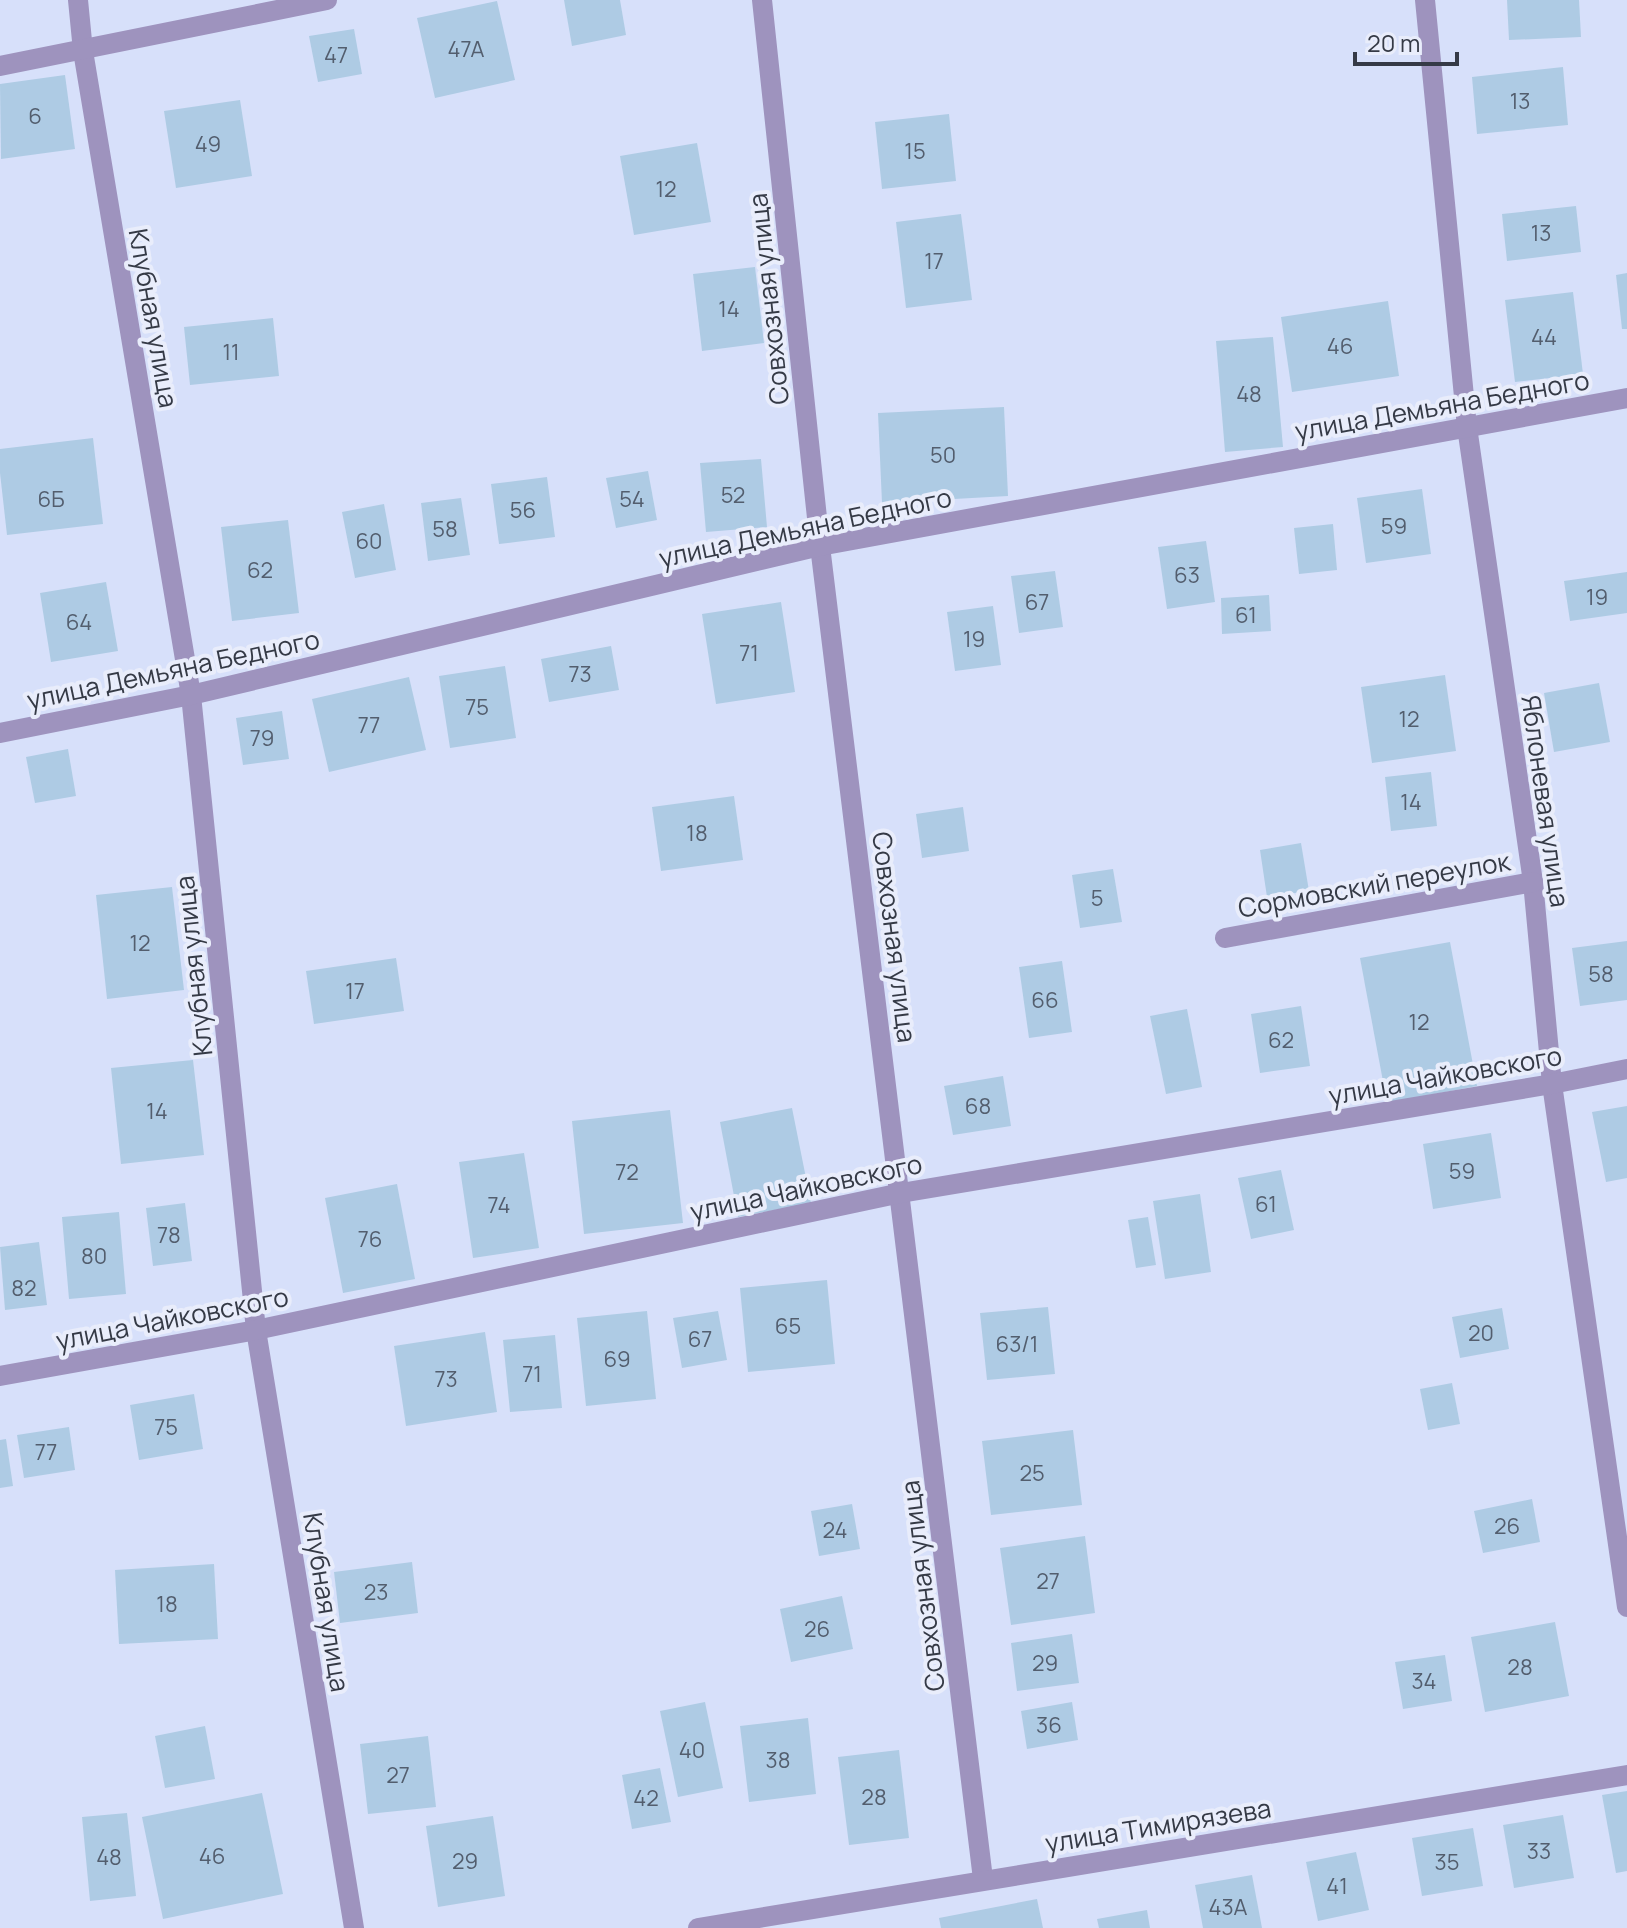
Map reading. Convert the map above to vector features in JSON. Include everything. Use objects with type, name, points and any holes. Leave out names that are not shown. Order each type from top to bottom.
[{"type":"street","name":"Клубная улица","points":[[78,0],[83,51],[191,695],[256,1330],[354,1928]]},
{"type":"street","points":[[0,66],[327,0]]},
{"type":"street","name":"Совхозная улица","points":[[762,0],[820,546],[983,1879]]},
{"type":"street","name":"Яблоневая улица","points":[[1425,0],[1467,427],[1533,882],[1552,1084],[1627,1607]]},
{"type":"street","name":"улица Демьяна Бедного","points":[[0,733],[191,695],[820,546],[1627,398]]},
{"type":"street","name":"Сормовский переулок","points":[[1225,938],[1533,882]]},
{"type":"street","name":"улица Чайковского","points":[[0,1376],[256,1330],[901,1193],[1627,1069]]},
{"type":"street","name":"улица Тимирязева","points":[[698,1928],[1627,1775]]},
{"type":"building","points":[[564,0],[620,0],[626,35],[572,46]]},
{"type":"building","points":[[1507,0],[1579,0],[1581,37],[1509,40]]},
{"type":"building","points":[[497,1],[515,80],[435,98],[417,18]]},
{"type":"building","points":[[354,29],[362,74],[318,82],[309,36]]},
{"type":"building","points":[[1563,67],[1568,125],[1477,134],[1472,77]]},
{"type":"building","points":[[65,75],[75,149],[1,159],[0,84]]},
{"type":"building","points":[[240,100],[252,176],[176,188],[164,111]]},
{"type":"building","points":[[949,114],[956,181],[882,189],[875,122]]},
{"type":"building","points":[[697,143],[711,222],[634,235],[620,156]]},
{"type":"building","points":[[1576,206],[1581,252],[1507,261],[1502,214]]},
{"type":"building","points":[[961,214],[972,300],[906,308],[896,222]]},
{"type":"building","points":[[755,267],[764,343],[702,351],[693,274]]},
{"type":"building","points":[[1627,273],[1627,329],[1622,329],[1616,275]]},
{"type":"building","points":[[1573,292],[1583,374],[1515,382],[1505,300]]},
{"type":"building","points":[[1388,301],[1399,376],[1292,392],[1281,317]]},
{"type":"building","points":[[273,318],[279,376],[190,385],[184,327]]},
{"type":"building","points":[[1273,337],[1283,447],[1225,452],[1216,341]]},
{"type":"building","points":[[1004,407],[1008,496],[882,503],[878,413]]},
{"type":"building","points":[[93,438],[103,524],[7,535],[0,449]]},
{"type":"building","points":[[761,459],[767,527],[706,532],[700,463]]},
{"type":"building","points":[[648,471],[657,520],[616,528],[606,478]]},
{"type":"building","points":[[547,477],[555,537],[499,544],[491,484]]},
{"type":"building","points":[[1422,489],[1431,554],[1366,563],[1357,498]]},
{"type":"building","points":[[461,498],[470,555],[428,561],[421,503]]},
{"type":"building","points":[[384,504],[396,570],[355,578],[342,512]]},
{"type":"building","points":[[288,520],[299,613],[232,621],[221,527]]},
{"type":"building","points":[[1333,524],[1337,570],[1299,574],[1294,528]]},
{"type":"building","points":[[1206,541],[1215,602],[1167,609],[1158,547]]},
{"type":"building","points":[[1055,571],[1063,627],[1019,633],[1011,576]]},
{"type":"building","points":[[1627,572],[1627,613],[1570,621],[1564,581]]},
{"type":"building","points":[[106,582],[118,651],[51,662],[40,593]]},
{"type":"building","points":[[1269,595],[1271,631],[1222,634],[1221,598]]},
{"type":"building","points":[[781,602],[795,692],[716,704],[702,614]]},
{"type":"building","points":[[993,606],[1001,665],[955,671],[947,612]]},
{"type":"building","points":[[611,646],[619,690],[549,702],[541,659]]},
{"type":"building","points":[[505,666],[516,738],[450,748],[439,676]]},
{"type":"building","points":[[1445,675],[1456,751],[1372,763],[1361,687]]},
{"type":"building","points":[[409,677],[426,750],[329,772],[312,699]]},
{"type":"building","points":[[1599,683],[1610,742],[1554,752],[1544,693]]},
{"type":"building","points":[[282,711],[289,759],[243,765],[236,718]]},
{"type":"building","points":[[68,749],[76,796],[35,803],[26,757]]},
{"type":"building","points":[[1431,772],[1437,826],[1391,831],[1385,777]]},
{"type":"building","points":[[734,796],[743,860],[661,871],[652,807]]},
{"type":"building","points":[[963,807],[969,851],[922,858],[916,814]]},
{"type":"building","points":[[1301,843],[1309,891],[1267,897],[1260,850]]},
{"type":"building","points":[[1113,869],[1122,922],[1080,928],[1072,875]]},
{"type":"building","points":[[172,887],[184,990],[107,999],[96,895]]},
{"type":"building","points":[[1627,941],[1627,1000],[1580,1006],[1572,948]]},
{"type":"building","points":[[1450,942],[1477,1086],[1387,1103],[1360,958]]},
{"type":"building","points":[[396,958],[404,1011],[314,1024],[306,971]]},
{"type":"building","points":[[1062,961],[1072,1032],[1029,1038],[1019,967]]},
{"type":"building","points":[[1301,1006],[1310,1066],[1260,1073],[1251,1014]]},
{"type":"building","points":[[1187,1009],[1202,1087],[1166,1094],[1150,1016]]},
{"type":"building","points":[[193,1060],[204,1155],[121,1164],[111,1068]]},
{"type":"building","points":[[1003,1076],[1011,1126],[953,1135],[944,1086]]},
{"type":"building","points":[[1627,1106],[1627,1178],[1606,1182],[1592,1112]]},
{"type":"building","points":[[792,1108],[811,1203],[738,1217],[720,1122]]},
{"type":"building","points":[[670,1110],[683,1223],[584,1234],[572,1121]]},
{"type":"building","points":[[1491,1133],[1501,1198],[1433,1209],[1423,1144]]},
{"type":"building","points":[[524,1153],[539,1248],[473,1258],[459,1162]]},
{"type":"building","points":[[1281,1170],[1294,1230],[1251,1239],[1238,1178]]},
{"type":"building","points":[[397,1184],[415,1279],[343,1293],[325,1198]]},
{"type":"building","points":[[1200,1194],[1211,1272],[1165,1279],[1153,1201]]},
{"type":"building","points":[[185,1203],[192,1261],[153,1266],[146,1208]]},
{"type":"building","points":[[119,1212],[126,1294],[69,1299],[62,1217]]},
{"type":"building","points":[[1148,1217],[1156,1265],[1136,1268],[1128,1220]]},
{"type":"building","points":[[39,1242],[47,1305],[5,1310],[0,1247]]},
{"type":"building","points":[[827,1280],[835,1364],[748,1372],[740,1288]]},
{"type":"building","points":[[1048,1307],[1055,1374],[987,1380],[980,1313]]},
{"type":"building","points":[[1502,1308],[1509,1349],[1460,1358],[1452,1317]]},
{"type":"building","points":[[647,1311],[656,1399],[586,1406],[577,1318]]},
{"type":"building","points":[[718,1311],[727,1360],[682,1368],[673,1318]]},
{"type":"building","points":[[485,1332],[497,1412],[406,1426],[394,1346]]},
{"type":"building","points":[[555,1335],[562,1408],[510,1412],[503,1340]]},
{"type":"building","points":[[1452,1383],[1460,1424],[1428,1430],[1420,1389]]},
{"type":"building","points":[[194,1394],[203,1449],[139,1460],[130,1405]]},
{"type":"building","points":[[69,1427],[75,1470],[24,1478],[17,1435]]},
{"type":"building","points":[[1073,1430],[1082,1505],[991,1515],[982,1441]]},
{"type":"building","points":[[6,1439],[13,1486],[0,1488],[0,1440]]},
{"type":"building","points":[[1532,1499],[1540,1542],[1483,1553],[1474,1511]]},
{"type":"building","points":[[852,1504],[860,1549],[819,1556],[811,1511]]},
{"type":"building","points":[[1085,1536],[1095,1613],[1011,1625],[1000,1548]]},
{"type":"building","points":[[412,1562],[418,1613],[340,1623],[334,1572]]},
{"type":"building","points":[[214,1564],[218,1639],[119,1644],[115,1570]]},
{"type":"building","points":[[842,1596],[853,1649],[791,1662],[780,1609]]},
{"type":"building","points":[[1555,1622],[1569,1696],[1485,1712],[1471,1637]]},
{"type":"building","points":[[1072,1634],[1079,1683],[1017,1691],[1011,1643]]},
{"type":"building","points":[[1445,1655],[1452,1701],[1403,1709],[1395,1662]]},
{"type":"building","points":[[705,1702],[723,1788],[678,1797],[660,1711]]},
{"type":"building","points":[[1072,1702],[1078,1740],[1027,1749],[1021,1711]]},
{"type":"building","points":[[808,1718],[816,1794],[749,1802],[740,1726]]},
{"type":"building","points":[[205,1726],[215,1779],[165,1788],[155,1736]]},
{"type":"building","points":[[428,1736],[436,1807],[368,1814],[360,1744]]},
{"type":"building","points":[[899,1750],[909,1838],[849,1845],[838,1757]]},
{"type":"building","points":[[660,1768],[671,1822],[632,1829],[622,1775]]},
{"type":"building","points":[[1627,1791],[1627,1871],[1616,1873],[1602,1795]]},
{"type":"building","points":[[262,1793],[283,1894],[163,1919],[142,1817]]},
{"type":"building","points":[[127,1813],[136,1896],[90,1901],[82,1817]]},
{"type":"building","points":[[1563,1815],[1574,1878],[1514,1888],[1503,1825]]},
{"type":"building","points":[[493,1816],[505,1896],[438,1907],[426,1826]]},
{"type":"building","points":[[1473,1828],[1483,1886],[1422,1896],[1412,1838]]},
{"type":"building","points":[[1356,1852],[1369,1910],[1318,1921],[1306,1862]]},
{"type":"building","points":[[1252,1875],[1262,1928],[1203,1928],[1195,1885]]},
{"type":"building","points":[[1037,1899],[1043,1928],[941,1928],[939,1918]]},
{"type":"building","points":[[1147,1910],[1150,1928],[1099,1928],[1097,1919]]}]
